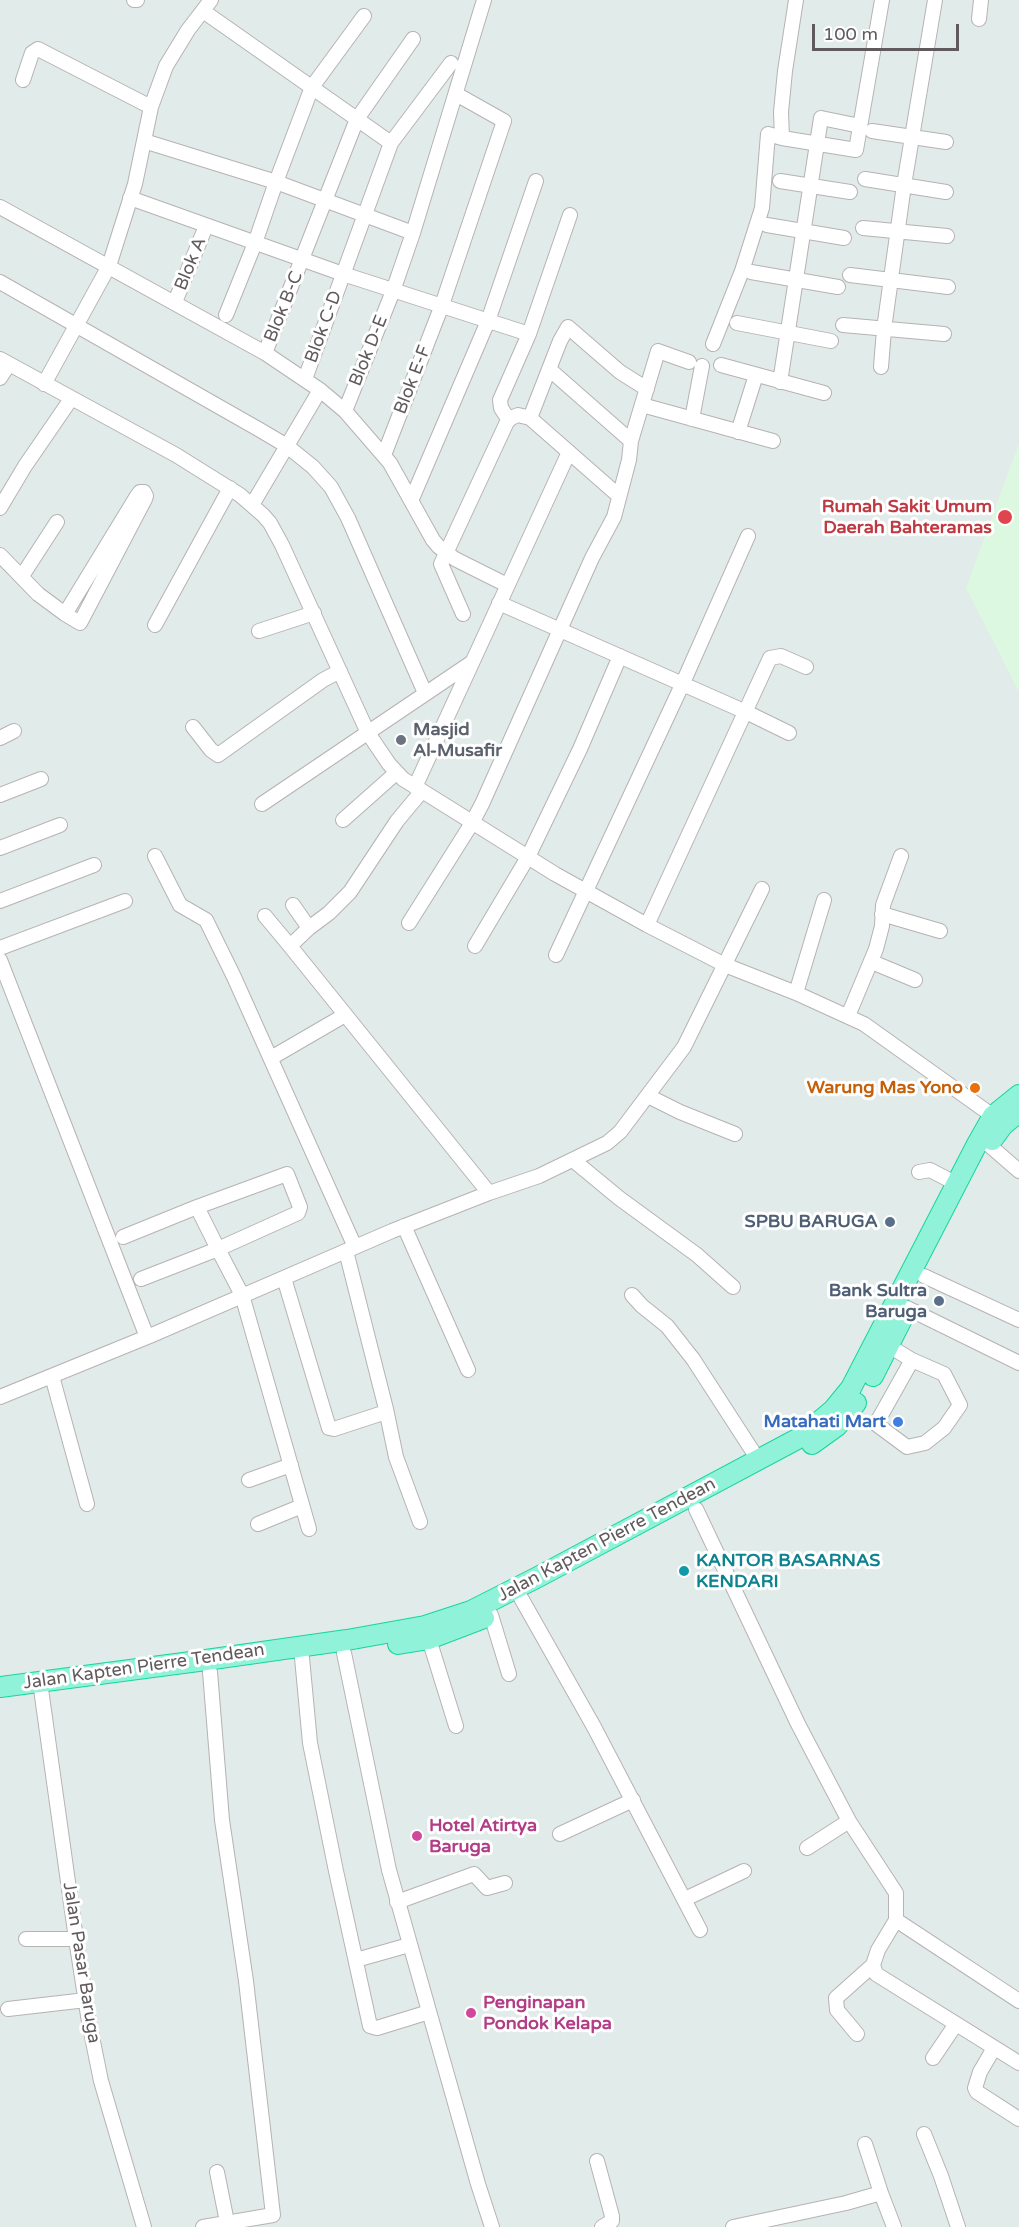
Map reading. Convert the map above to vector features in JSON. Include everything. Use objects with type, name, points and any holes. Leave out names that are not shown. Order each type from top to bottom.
[{"type":"highway","name":"Jalan Kapten Pierre Tendean","points":[[0,1700],[41,1688],[425,1626],[471,1611],[635,1533],[696,1509],[802,1450],[837,1426],[863,1393],[924,1276],[928,1251],[957,1184],[993,1116],[1019,1095]]},
{"type":"highway","name":"Jalan Kapten Pierre Tendean","points":[[0,1686],[41,1688],[210,1672],[344,1653],[429,1639],[491,1615],[759,1461],[815,1427],[833,1410],[851,1388],[989,1145],[1003,1125],[1019,1112]]},
{"type":"street","name":"Blok D-E","points":[[345,411],[393,291],[413,233],[484,0]]},
{"type":"street","points":[[782,138],[781,112],[785,71],[796,0]]},
{"type":"street","points":[[714,344],[742,271],[762,208],[768,134],[856,150],[866,128],[882,0]]},
{"type":"street","points":[[881,367],[904,185],[935,0]]},
{"type":"street","points":[[980,19],[981,0]]},
{"type":"street","points":[[44,384],[109,266],[130,198],[151,106],[166,66],[207,5],[312,87],[391,143]]},
{"type":"street","points":[[226,315],[312,87],[364,16]]},
{"type":"street","name":"Blok B-C","points":[[265,353],[357,119],[413,39]]},
{"type":"street","points":[[23,80],[32,53],[38,49],[151,106]]},
{"type":"street","name":"Blok C-D","points":[[305,379],[391,143],[451,63]]},
{"type":"street","name":"Blok E-F","points":[[384,455],[442,305],[504,121],[456,94]]},
{"type":"street","points":[[780,382],[821,118],[946,142]]},
{"type":"street","points":[[144,141],[276,182],[413,233]]},
{"type":"street","points":[[865,179],[946,192]]},
{"type":"street","points":[[411,501],[488,321],[536,181]]},
{"type":"street","points":[[780,181],[850,192]]},
{"type":"street","points":[[130,198],[343,274],[529,334]]},
{"type":"street","points":[[0,207],[265,353],[320,390],[345,411],[384,455],[396,472],[433,540],[446,553],[507,585]]},
{"type":"street","points":[[509,420],[501,408],[500,400],[529,334],[570,215]]},
{"type":"street","points":[[767,225],[844,238]]},
{"type":"street","name":"Blok A","points":[[175,302],[206,226]]},
{"type":"street","points":[[862,228],[947,236]]},
{"type":"street","points":[[751,272],[838,287]]},
{"type":"street","points":[[850,275],[948,287]]},
{"type":"street","points":[[0,282],[287,446],[313,467],[336,494],[425,693]]},
{"type":"street","points":[[737,323],[831,341]]},
{"type":"street","points":[[843,325],[945,334]]},
{"type":"street","points":[[530,418],[568,327],[620,372],[647,389]]},
{"type":"street","points":[[409,923],[472,822],[592,558],[614,517],[629,460],[631,441],[658,351],[696,364],[692,420]]},
{"type":"street","points":[[0,378],[4,362],[176,455],[230,488],[252,505],[270,523],[275,532],[368,733],[396,773],[528,858],[647,925],[725,965],[796,993],[864,1024],[993,1116]]},
{"type":"street","points":[[722,365],[824,393]]},
{"type":"street","points":[[549,369],[631,441]]},
{"type":"street","points":[[738,432],[756,375]]},
{"type":"street","points":[[252,505],[320,390]]},
{"type":"street","points":[[0,508],[25,466],[71,399]]},
{"type":"street","points":[[642,405],[773,441]]},
{"type":"street","points":[[463,614],[441,569],[441,564],[509,420],[518,415],[530,418],[619,496]]},
{"type":"street","points":[[290,946],[350,892],[418,789],[471,663],[569,452]]},
{"type":"street","points":[[155,625],[230,488]]},
{"type":"street","points":[[0,555],[38,594],[65,614],[80,623],[145,499],[144,492],[140,492],[137,496],[65,614]]},
{"type":"street","points":[[22,576],[57,522]]},
{"type":"street","points":[[556,956],[682,685],[748,536]]},
{"type":"street","points":[[499,603],[789,733]]},
{"type":"street","points":[[259,631],[314,613]]},
{"type":"street","points":[[475,946],[528,858],[580,750],[620,656]]},
{"type":"street","points":[[647,925],[770,658],[781,656],[806,667]]},
{"type":"street","points":[[262,804],[471,663]]},
{"type":"street","points":[[193,727],[211,750],[218,755],[315,686],[340,671]]},
{"type":"street","points":[[0,738],[14,731]]},
{"type":"street","points":[[343,820],[396,773]]},
{"type":"street","points":[[0,795],[41,779]]},
{"type":"street","points":[[0,848],[60,825]]},
{"type":"street","points":[[155,856],[180,904],[206,920],[271,1058],[351,1249],[396,1457],[420,1522]]},
{"type":"street","points":[[848,1016],[872,962],[881,933],[884,899],[901,856]]},
{"type":"street","points":[[0,901],[94,865]]},
{"type":"street","points":[[0,1397],[147,1337],[405,1226],[539,1176],[613,1139],[684,1047],[762,889]]},
{"type":"street","points":[[796,993],[824,900]]},
{"type":"street","points":[[0,948],[125,901]]},
{"type":"street","points":[[293,906],[309,928]]},
{"type":"street","points":[[882,914],[940,931]]},
{"type":"street","points":[[265,916],[489,1193]]},
{"type":"street","points":[[0,960],[147,1337]]},
{"type":"street","points":[[872,962],[915,980]]},
{"type":"street","points":[[271,1058],[345,1015]]},
{"type":"street","points":[[648,1096],[680,1112],[735,1134]]},
{"type":"street","points":[[989,1145],[1019,1170]]},
{"type":"street","points":[[573,1160],[619,1198],[697,1255],[733,1287]]},
{"type":"street","points":[[919,1172],[930,1170],[957,1184]]},
{"type":"street","points":[[123,1237],[284,1173],[289,1177],[300,1207],[298,1213],[218,1249],[141,1279]]},
{"type":"street","points":[[197,1207],[242,1295],[309,1529]]},
{"type":"street","points":[[405,1226],[468,1370]]},
{"type":"street","points":[[924,1276],[1019,1320]]},
{"type":"street","points":[[284,1278],[330,1428],[334,1429],[386,1412]]},
{"type":"street","points":[[632,1295],[667,1326],[693,1359],[759,1461]]},
{"type":"street","points":[[907,1308],[1018,1363]]},
{"type":"street","points":[[889,1346],[912,1360],[947,1376],[960,1405],[944,1428],[919,1446],[907,1447],[876,1424],[912,1360]]},
{"type":"street","points":[[52,1376],[87,1504]]},
{"type":"street","points":[[249,1480],[291,1465]]},
{"type":"street","points":[[258,1524],[302,1506]]},
{"type":"street","points":[[696,1509],[798,1724],[849,1821],[896,1893],[896,1920],[878,1950],[873,1965],[836,1998],[837,2010],[857,2034]]},
{"type":"street","points":[[521,1598],[594,1727],[700,1930]]},
{"type":"street","points":[[491,1615],[509,1674]]},
{"type":"street","points":[[429,1639],[456,1726]]},
{"type":"street","points":[[344,1653],[372,1797],[397,1902],[492,2227]]},
{"type":"street","points":[[302,1658],[310,1743],[370,2026],[373,2028],[429,2012]]},
{"type":"street","points":[[203,2227],[273,2215],[246,1981],[222,1820],[210,1672]]},
{"type":"street","name":"Jalan Pasar Baruga","points":[[41,1688],[76,1939],[101,2081],[144,2227]]},
{"type":"street","points":[[560,1834],[633,1800]]},
{"type":"street","points":[[807,1848],[849,1821]]},
{"type":"street","points":[[685,1899],[744,1872]]},
{"type":"street","points":[[397,1902],[474,1874],[487,1888],[505,1884]]},
{"type":"street","points":[[896,1920],[1019,2001]]},
{"type":"street","points":[[26,1939],[76,1939]]},
{"type":"street","points":[[356,1960],[409,1945]]},
{"type":"street","points":[[873,1965],[876,1974],[1019,2063]]},
{"type":"street","points":[[8,2009],[86,2000]]},
{"type":"street","points":[[933,2058],[956,2024]]},
{"type":"street","points":[[994,2048],[980,2072],[975,2088],[977,2092],[1019,2119]]},
{"type":"street","points":[[924,2134],[958,2227]]},
{"type":"street","points":[[865,2144],[880,2193],[894,2227]]},
{"type":"street","points":[[597,2162],[612,2216],[612,2221],[602,2227]]},
{"type":"street","points":[[217,2172],[227,2222]]},
{"type":"street","points":[[733,2227],[846,2203],[880,2193]]},
{"type":"shaded area","name":"Rumah Sakit Umum Daerah Bahteramas","points":[[1019,443],[1019,692],[966,588]]},
{"type":"place","name":"Rumah Sakit Umum Daerah Bahteramas","points":[[1005,517]]},
{"type":"place","name":"Masjid Al-Musafir","points":[[401,740]]},
{"type":"place","name":"Warung Mas Yono","points":[[975,1088]]},
{"type":"place","name":"SPBU BARUGA","points":[[890,1222]]},
{"type":"place","name":"Bank Sultra Baruga","points":[[939,1301]]},
{"type":"place","name":"Matahati Mart","points":[[898,1422]]},
{"type":"place","name":"KANTOR BASARNAS KENDARI","points":[[684,1571]]},
{"type":"place","name":"Hotel Atirtya Baruga","points":[[417,1836]]},
{"type":"place","name":"Penginapan Pondok Kelapa","points":[[471,2013]]}]
